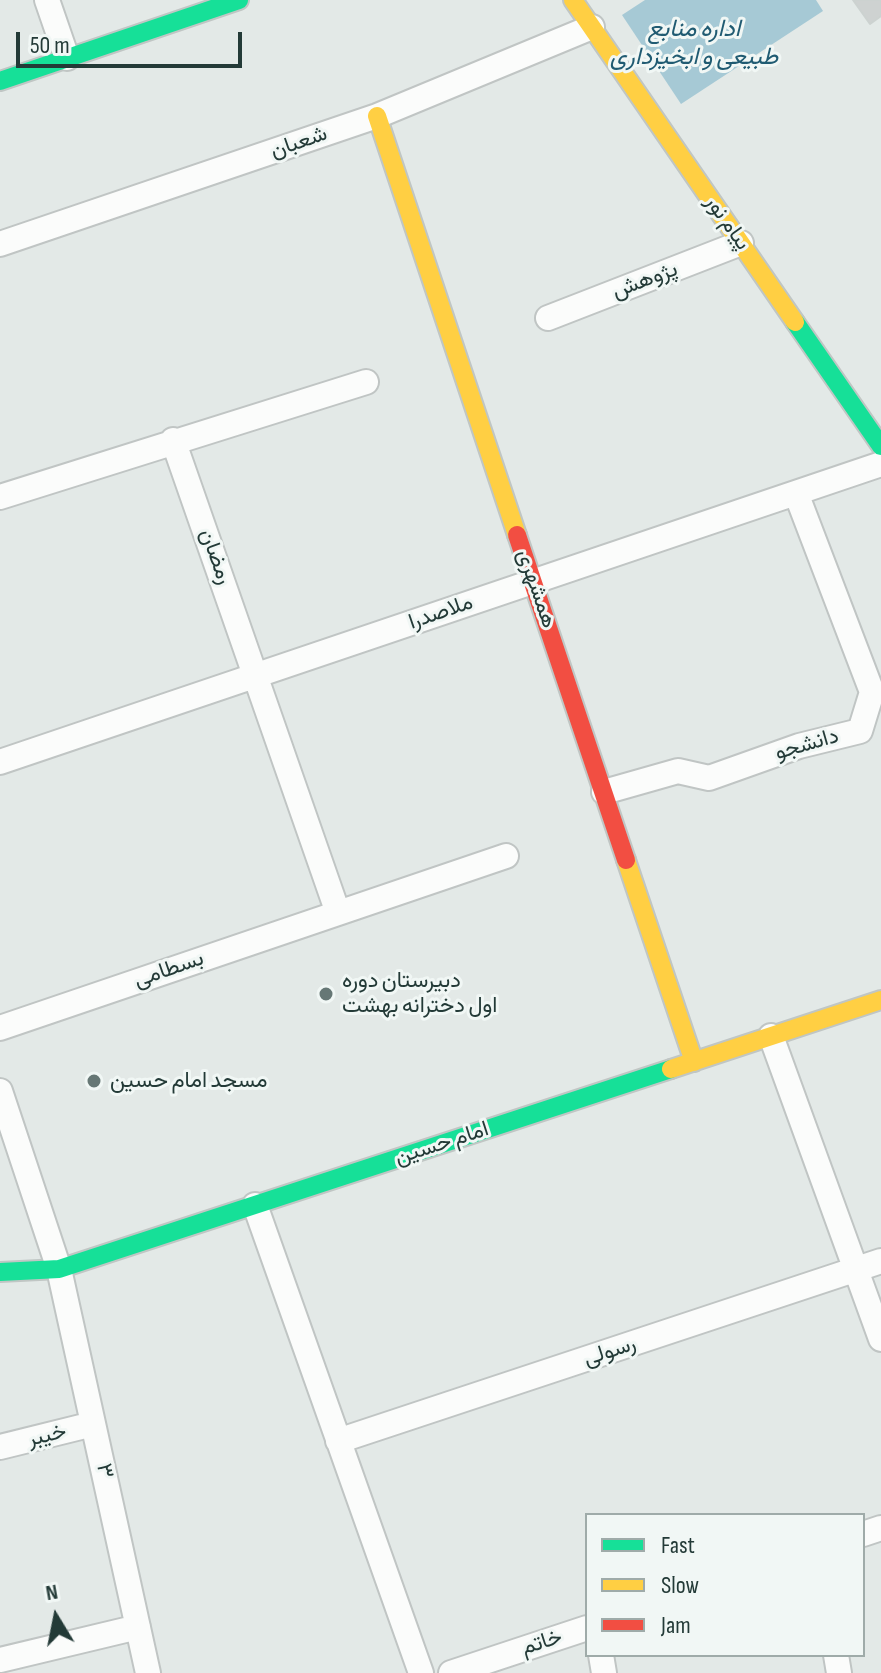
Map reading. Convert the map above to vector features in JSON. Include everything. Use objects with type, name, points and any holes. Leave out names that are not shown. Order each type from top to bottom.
[{"type":"street","points":[[47,0],[67,58]]},
{"type":"street","points":[[0,81],[239,0]]},
{"type":"street","name":"پیام نور","points":[[573,0],[881,446]]},
{"type":"street","name":"شعبان","points":[[0,244],[377,116],[592,27]]},
{"type":"street","name":"همشهری","points":[[377,116],[658,944],[694,1062]]},
{"type":"street","name":"پژوهش","points":[[548,318],[741,243]]},
{"type":"street","points":[[0,497],[173,440],[366,382]]},
{"type":"street","name":"رمضان","points":[[173,440],[257,675]]},
{"type":"street","name":"ملاصدرا","points":[[0,762],[881,464]]},
{"type":"street","name":"دانشجو","points":[[604,792],[678,771],[709,778],[799,746],[860,731],[872,692],[796,493]]},
{"type":"street","points":[[257,675],[338,913]]},
{"type":"street","name":"بسطامی","points":[[0,1028],[506,856]]},
{"type":"street","name":"امام حسین","points":[[0,1272],[59,1269],[881,1000]]},
{"type":"street","points":[[771,1036],[881,1339]]},
{"type":"street","name":"۳","points":[[0,1091],[59,1269],[148,1673]]},
{"type":"street","points":[[255,1205],[421,1673]]},
{"type":"street","name":"رسولی","points":[[338,1441],[881,1261]]},
{"type":"street","name":"خیبر","points":[[0,1447],[93,1424]]},
{"type":"street","points":[[0,1660],[138,1627]]},
{"type":"street","name":"خاتم","points":[[451,1673],[585,1629]]},
{"type":"water","name":"اداره منابع طبیعی و ابخیزداری","points":[[645,0],[816,0],[823,11],[681,104],[622,15]]},
{"type":"building","points":[[853,0],[881,0],[881,16],[870,24]]},
{"type":"traffic: fast","points":[[0,81],[239,0]]},
{"type":"traffic: fast","points":[[795,322],[881,446]]},
{"type":"traffic: fast","points":[[0,1272],[59,1269],[671,1069]]},
{"type":"traffic: slow","points":[[573,0],[795,322]]},
{"type":"traffic: slow","points":[[377,116],[517,535]]},
{"type":"traffic: slow","points":[[626,860],[694,1062]]},
{"type":"traffic: slow","points":[[671,1069],[881,1000]]},
{"type":"traffic: jam","points":[[517,535],[626,860]]},
{"type":"place","name":"دبیرستان دوره اول دخترانه بهشت","points":[[326,994]]},
{"type":"place","name":"مسجد امام حسین","points":[[94,1081]]}]
